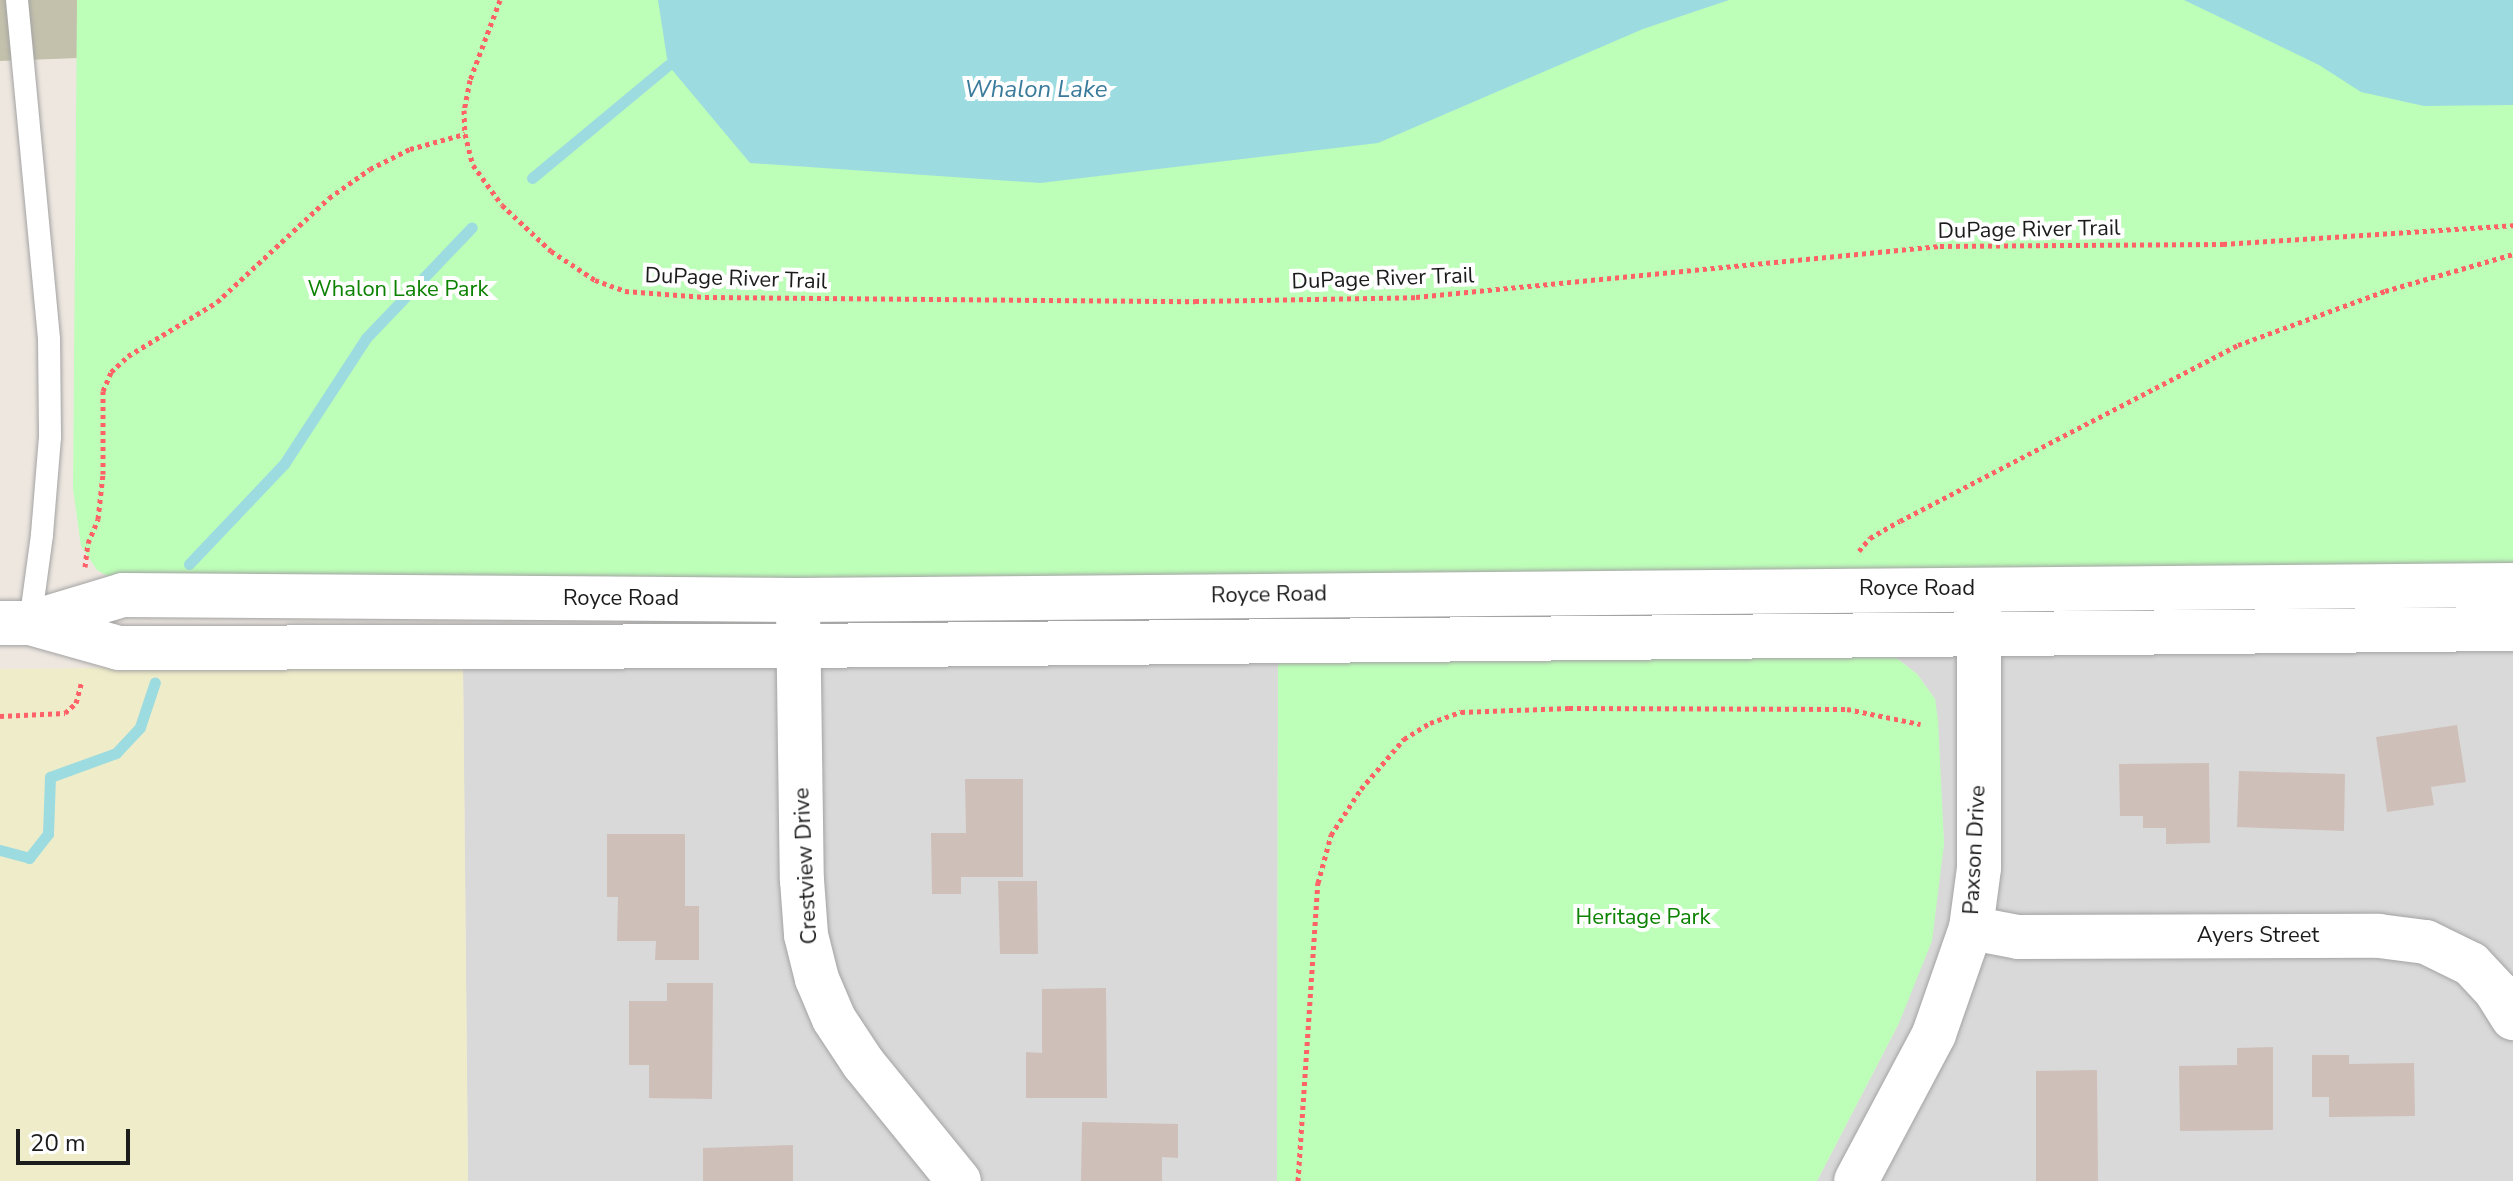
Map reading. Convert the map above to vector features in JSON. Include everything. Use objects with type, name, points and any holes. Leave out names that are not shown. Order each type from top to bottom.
[{"type":"street","name":"Royce Road","points":[[15,623],[85,622],[123,595],[798,600],[2513,585]]},
{"type":"street","name":"Paxson Drive","points":[[1856,1181],[1934,1034],[1971,928],[1979,868],[1979,589]]},
{"type":"street","name":"Crestview Drive","points":[[798,600],[802,880],[806,935],[817,979],[834,1019],[863,1063],[959,1181]]},
{"type":"street","name":"Royce Road","points":[[85,622],[119,648],[798,646],[2513,629]]},
{"type":"street","name":"Ayers Street","points":[[1971,928],[2018,937],[2379,936],[2426,942],[2471,964],[2496,991],[2513,1018]]},
{"type":"lane","points":[[15,623],[42,535],[50,437],[49,339],[17,0]]},
{"type":"path","name":"DuPage River Trail","points":[[500,0],[470,80],[464,110],[465,134],[473,165],[502,205],[551,251],[595,280],[625,291],[705,297],[1195,301],[1416,297],[1940,246],[2223,244],[2513,225]]},
{"type":"path","points":[[0,716],[65,713],[76,703],[82,679],[85,556],[98,519],[103,474],[103,391],[111,372],[128,356],[217,302],[329,198],[370,169],[410,149],[465,134]]},
{"type":"path","points":[[1858,560],[1859,550],[1870,538],[1900,521],[2238,345],[2385,291],[2513,254]]},
{"type":"path","points":[[1298,1181],[1318,883],[1331,835],[1361,789],[1404,739],[1430,723],[1461,712],[1569,708],[1847,709],[1920,724]]},
{"type":"shaded area","points":[[0,0],[77,0],[78,58],[0,61]]},
{"type":"shaded area","points":[[2513,635],[2513,1181],[1817,1181],[1899,1023],[1944,844],[1935,699],[1917,674],[1890,653]]},
{"type":"shaded area","points":[[1278,660],[1277,1181],[468,1181],[463,664]]},
{"type":"shaded area","points":[[463,664],[468,1181],[0,1181],[0,669]]},
{"type":"green space","name":"Whalon Lake Park","points":[[77,0],[2513,0],[2513,565],[120,583],[97,570],[81,546],[73,489]]},
{"type":"green space","name":"Heritage Park","points":[[1890,653],[1917,674],[1935,699],[1944,844],[1932,941],[1899,1023],[1817,1181],[1277,1181],[1278,660]]},
{"type":"water","name":"Whalon Lake","points":[[658,0],[1729,0],[1643,29],[1378,143],[1040,183],[750,163],[668,65]]},
{"type":"water","points":[[2184,0],[2513,0],[2513,105],[2424,106],[2361,92],[2319,65]]},
{"type":"building","points":[[2457,725],[2466,782],[2431,787],[2434,805],[2387,812],[2376,737]]},
{"type":"building","points":[[2209,763],[2210,843],[2166,844],[2166,828],[2143,828],[2143,816],[2120,816],[2119,764]]},
{"type":"building","points":[[2239,771],[2345,774],[2344,831],[2237,827]]},
{"type":"building","points":[[965,779],[1023,779],[1023,877],[961,877],[961,894],[932,894],[931,833],[966,833]]},
{"type":"building","points":[[607,834],[685,834],[685,906],[699,906],[699,960],[655,960],[656,941],[617,941],[618,897],[607,897]]},
{"type":"building","points":[[998,881],[1037,881],[1038,954],[1000,954]]},
{"type":"building","points":[[667,983],[713,983],[712,1099],[649,1098],[649,1065],[629,1065],[629,1001],[667,1001]]},
{"type":"building","points":[[1106,988],[1107,1098],[1026,1098],[1026,1052],[1042,1053],[1042,989]]},
{"type":"building","points":[[2273,1047],[2273,1130],[2180,1131],[2179,1066],[2237,1065],[2237,1048]]},
{"type":"building","points":[[2312,1055],[2349,1055],[2349,1064],[2414,1063],[2415,1116],[2329,1117],[2329,1097],[2312,1097]]},
{"type":"building","points":[[2097,1070],[2098,1181],[2036,1181],[2036,1071]]},
{"type":"building","points":[[1082,1122],[1178,1124],[1178,1158],[1162,1157],[1162,1181],[1081,1181]]},
{"type":"building","points":[[793,1145],[793,1181],[703,1181],[703,1148]]},
{"type":"waterway","points":[[532,178],[668,65]]},
{"type":"waterway","points":[[189,564],[284,464],[366,338],[472,227]]},
{"type":"waterway","points":[[0,850],[29,858],[48,834],[50,777],[116,753],[140,727],[155,682]]}]
